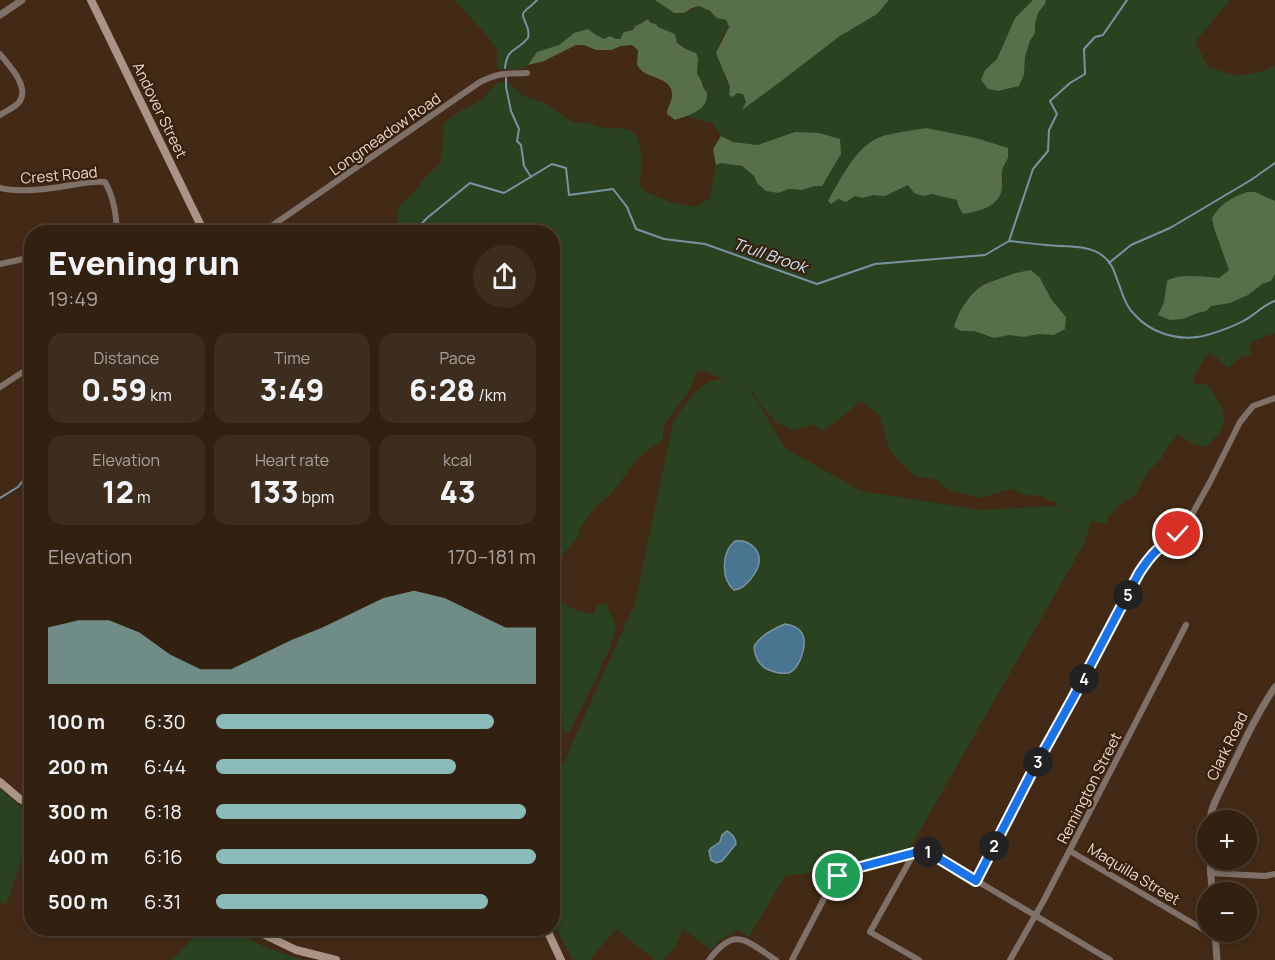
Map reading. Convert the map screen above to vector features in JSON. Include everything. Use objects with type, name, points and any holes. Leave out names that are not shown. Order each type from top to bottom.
[{"type":"main road","name":"Andover Street","points":[[91,0],[201,225]]},
{"type":"main road","points":[[0,782],[24,801]]},
{"type":"main road","points":[[267,936],[296,950],[336,960]]},
{"type":"main road","points":[[550,936],[561,960]]},
{"type":"street","points":[[0,15],[22,0]]},
{"type":"street","points":[[0,54],[22,86],[21,100],[0,115]]},
{"type":"street","name":"Longmeadow Road","points":[[272,225],[480,82],[493,75],[527,73]]},
{"type":"street","name":"Crest Road","points":[[0,188],[12,191],[105,182],[114,202],[116,225]]},
{"type":"street","points":[[0,264],[24,259]]},
{"type":"street","points":[[0,387],[24,371]]},
{"type":"street","points":[[976,881],[1139,573],[1149,557],[1178,534],[1190,518],[1240,422],[1253,406],[1275,398]]},
{"type":"street","name":"Remington Street","points":[[1010,960],[1070,851],[1186,625]]},
{"type":"street","name":"Clark Road","points":[[1212,810],[1255,719],[1273,695],[1275,687]]},
{"type":"street","points":[[792,960],[838,876],[849,870],[925,850],[1110,960]]},
{"type":"street","name":"Maquilla Street","points":[[1070,851],[1197,923]]},
{"type":"street","points":[[913,854],[870,932],[919,960]]},
{"type":"street","points":[[1211,882],[1210,873],[1265,876],[1275,874]]},
{"type":"street","points":[[709,960],[722,944],[736,939],[746,942],[776,960]]},
{"type":"street","points":[[1216,942],[1217,960]]},
{"type":"green space","points":[[454,0],[655,0],[669,10],[680,14],[699,6],[725,20],[729,26],[719,44],[725,78],[730,87],[737,93],[743,94],[746,102],[743,108],[840,36],[877,14],[889,0],[1033,0],[1015,18],[997,59],[985,70],[1024,74],[1025,57],[1035,33],[1038,13],[1046,0],[1230,0],[1195,42],[1209,68],[1239,76],[1266,70],[1275,65],[1275,333],[1249,344],[1252,357],[1242,357],[1228,368],[1209,353],[1199,367],[1193,384],[1206,384],[1217,399],[1224,416],[1221,431],[1205,447],[1193,444],[1178,434],[1161,459],[1149,470],[1135,495],[1124,501],[1109,516],[1106,524],[1091,521],[1085,542],[907,853],[839,869],[785,876],[749,937],[738,930],[720,940],[711,950],[683,929],[676,946],[663,960],[655,960],[616,929],[590,960],[573,960],[560,936],[560,771],[635,603],[673,423],[684,406],[701,388],[713,380],[725,380],[701,370],[697,372],[687,394],[664,427],[663,440],[634,463],[612,493],[588,516],[580,528],[579,536],[560,560],[560,225],[397,225],[398,207],[439,165],[444,135],[443,125],[456,114],[481,100],[499,82],[507,81],[523,96],[545,103],[569,120],[603,128],[620,128],[631,131],[637,137],[640,147],[642,170],[639,180],[641,187],[646,192],[670,202],[695,207],[710,198],[716,165],[720,162],[742,167],[751,173],[757,183],[778,193],[789,189],[802,190],[822,186],[795,132],[758,145],[733,142],[721,136],[712,122],[691,118],[688,115],[700,109],[706,100],[704,86],[697,74],[698,59],[677,43],[675,34],[658,27],[648,19],[635,26],[633,30],[624,32],[620,39],[604,39],[596,35],[574,33],[559,45],[537,52],[525,68],[504,70],[498,69],[497,50]],"holes":[[[926,128],[976,138],[1008,149],[1002,171],[1003,181],[957,200],[908,185],[885,195],[863,198],[855,196],[846,202],[838,199],[843,174],[865,146],[879,137]],[[1010,274],[1040,278],[1051,299],[1066,317],[1054,335],[1038,334],[1024,337],[1009,335],[994,338],[974,331],[964,306],[985,283],[996,281]],[[749,390],[776,422],[792,430],[814,425],[822,430],[861,401],[880,416],[890,450],[915,476],[937,480],[948,490],[980,498],[1010,489],[1025,495],[1041,496],[1054,501],[1059,506],[980,510],[861,491],[785,448]]]},
{"type":"green space","points":[[655,0],[889,0],[877,14],[840,36],[742,110],[746,102],[743,94],[737,93],[733,97],[729,95],[730,87],[716,53],[729,27],[726,20],[717,18],[710,11],[699,6],[684,13],[674,13]]},
{"type":"green space","points":[[1033,0],[1046,0],[1038,13],[1035,33],[1025,57],[1024,74],[1019,86],[998,91],[988,89],[981,80],[985,70],[997,59],[1015,18]]},
{"type":"green space","points":[[648,19],[658,27],[675,34],[677,43],[696,53],[697,74],[707,95],[704,105],[690,115],[675,120],[667,114],[672,96],[669,86],[640,69],[637,64],[638,50],[632,45],[611,50],[596,50],[584,45],[576,45],[544,61],[528,65],[537,52],[559,45],[574,33],[588,29],[604,39],[610,36],[620,39],[624,32],[633,30],[635,26]]},
{"type":"green space","points":[[926,128],[976,138],[1008,148],[1008,158],[1002,171],[1001,192],[994,203],[979,211],[963,214],[957,200],[932,194],[923,196],[914,193],[908,185],[885,196],[873,195],[863,198],[855,196],[846,202],[838,199],[831,204],[828,201],[850,164],[871,141],[886,135]]},
{"type":"green space","points":[[795,132],[819,133],[840,139],[841,154],[822,186],[802,190],[789,189],[778,193],[766,191],[742,166],[721,163],[716,165],[713,149],[721,136],[733,142],[758,145]]},
{"type":"green space","points":[[1247,192],[1255,192],[1275,201],[1275,274],[1271,281],[1230,303],[1211,306],[1206,311],[1183,319],[1170,320],[1158,315],[1164,302],[1167,281],[1185,276],[1219,278],[1229,270],[1212,218],[1227,202]]},
{"type":"green space","points":[[1031,270],[1040,278],[1051,299],[1066,317],[1065,329],[1054,335],[1038,334],[1024,337],[1009,335],[994,338],[974,331],[961,331],[954,327],[958,315],[974,292],[987,283]]},
{"type":"green space","points":[[560,601],[572,608],[594,614],[597,605],[606,603],[616,626],[610,649],[568,734],[563,731],[560,705]]},
{"type":"green space","points":[[0,789],[24,809],[24,853],[6,904],[0,902]]},
{"type":"green space","points":[[194,936],[245,936],[261,945],[303,960],[172,960]]},
{"type":"water","points":[[735,541],[749,543],[753,546],[758,553],[759,563],[750,580],[741,588],[734,590],[727,579],[724,565],[727,552]]},
{"type":"water","points":[[785,624],[800,630],[804,642],[804,649],[796,667],[788,673],[771,671],[760,664],[754,647],[763,636]]},
{"type":"water","points":[[727,831],[733,836],[736,844],[722,861],[716,863],[711,860],[709,851],[720,842],[722,835]]},
{"type":"waterway","points":[[505,68],[510,53],[528,38],[523,14],[537,0]]},
{"type":"waterway","name":"Trull Brook","points":[[420,225],[470,183],[504,193],[552,164],[566,168],[569,195],[613,189],[627,207],[636,229],[664,239],[705,244],[817,284],[875,264],[985,255],[1009,241],[1033,169],[1048,151],[1049,130],[1057,114],[1050,101],[1070,83],[1085,74],[1084,49],[1095,37],[1103,35],[1127,0]]},
{"type":"waterway","points":[[506,78],[511,111],[519,129],[517,141],[521,145],[524,166],[531,177]]},
{"type":"waterway","points":[[1109,263],[1131,245],[1170,228],[1251,180],[1275,163]]},
{"type":"waterway","points":[[1009,241],[1076,247],[1097,252],[1112,266],[1132,312],[1148,326],[1163,334],[1189,338],[1214,333],[1249,318],[1275,301]]},
{"type":"waterway","name":"Trull Brook","points":[[0,498],[18,487],[24,479]]},
{"type":"route","points":[[838,876],[849,870],[925,850],[976,881],[1139,573],[1149,557],[1178,534]]}]
